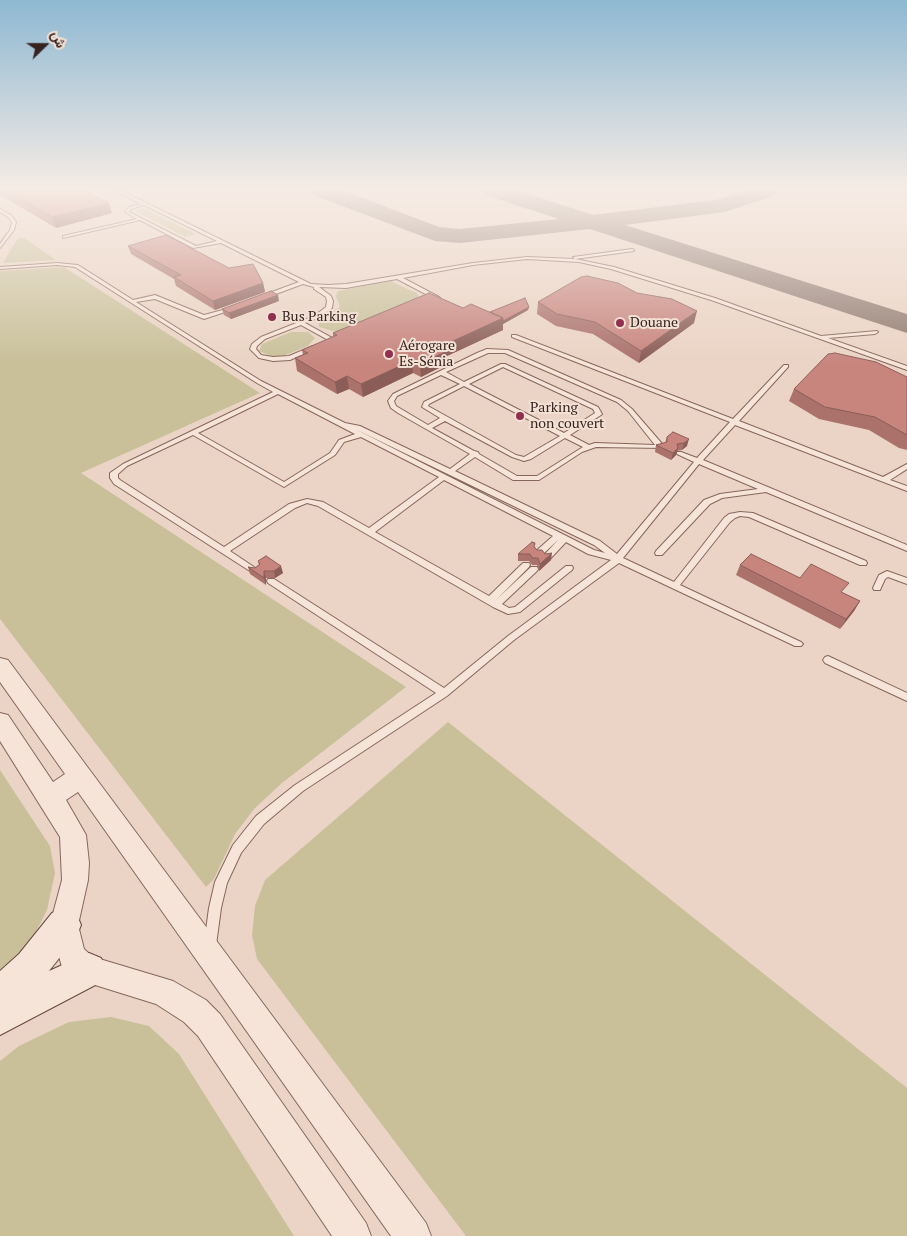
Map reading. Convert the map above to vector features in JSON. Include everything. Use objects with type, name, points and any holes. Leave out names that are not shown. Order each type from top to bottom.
[{"type":"main road","points":[[0,995],[31,966],[64,925]]},
{"type":"main road","points":[[0,1017],[32,997],[88,970]]},
{"type":"street","points":[[0,666],[413,1236]]},
{"type":"street","points":[[0,722],[73,835],[75,880],[64,925],[72,957],[79,965],[88,970],[163,991],[195,1011],[209,1025],[353,1236]]},
{"type":"street","points":[[50,797],[80,778]]},
{"type":"lane","points":[[233,248],[325,292],[330,304],[326,312],[258,342],[254,345],[255,353],[265,358],[282,359],[341,336]]},
{"type":"lane","points":[[310,285],[337,287],[510,259],[562,259],[632,250]]},
{"type":"lane","points":[[562,259],[612,268],[697,294],[907,368]]},
{"type":"lane","points":[[0,268],[64,264],[76,266],[259,382],[345,425],[359,435],[450,472],[597,543],[618,559],[798,644]]},
{"type":"lane","points":[[398,277],[444,301]]},
{"type":"lane","points":[[259,298],[303,282]]},
{"type":"lane","points":[[133,301],[155,296],[204,317],[242,304]]},
{"type":"lane","points":[[427,301],[435,297]]},
{"type":"lane","points":[[301,323],[332,340]]},
{"type":"lane","points":[[819,338],[876,332]]},
{"type":"lane","points":[[514,336],[907,489]]},
{"type":"lane","points":[[487,351],[506,351],[594,389],[625,406],[661,446],[605,444],[587,447],[539,478],[516,478],[427,428],[393,407],[391,401],[395,395],[487,351]]},
{"type":"lane","points":[[499,366],[506,366],[526,375],[599,410],[599,414],[529,458],[524,459],[493,448],[424,405],[499,366]]},
{"type":"lane","points":[[526,375],[542,366]]},
{"type":"lane","points":[[209,956],[215,908],[221,882],[237,849],[260,820],[299,788],[444,693],[511,638],[618,559],[698,461],[786,366]]},
{"type":"lane","points":[[441,372],[587,447]]},
{"type":"lane","points":[[577,399],[594,389]]},
{"type":"lane","points":[[256,571],[114,478],[114,473],[118,469],[278,392]]},
{"type":"lane","points":[[427,428],[445,418]]},
{"type":"lane","points":[[345,425],[358,427],[442,477],[599,556],[618,559]]},
{"type":"lane","points":[[194,433],[284,485],[333,454],[341,441],[359,435]]},
{"type":"lane","points":[[678,453],[907,548]]},
{"type":"lane","points":[[450,472],[474,454]]},
{"type":"lane","points":[[884,480],[907,466]]},
{"type":"lane","points":[[369,532],[442,477]]},
{"type":"lane","points":[[659,553],[707,502],[720,496],[767,490]]},
{"type":"lane","points":[[225,550],[292,506],[307,501],[320,504],[508,611],[516,610],[569,568]]},
{"type":"lane","points":[[675,586],[727,520],[732,516],[740,514],[750,515],[863,563]]},
{"type":"lane","points":[[543,555],[561,537]]},
{"type":"lane","points":[[493,603],[530,567]]},
{"type":"lane","points":[[877,588],[882,577],[887,574],[907,581]]},
{"type":"lane","points":[[271,581],[444,693]]},
{"type":"lane","points":[[828,660],[907,698]]},
{"type":"shaded area","points":[[12,248],[38,248],[56,260],[3,263]]},
{"type":"shaded area","points":[[64,267],[260,393],[81,473],[406,687],[282,783],[254,809],[235,834],[214,879],[206,887],[0,619],[0,271]]},
{"type":"shaded area","points":[[390,281],[417,293],[419,298],[336,332],[319,327],[319,322],[340,307],[336,296],[338,291]]},
{"type":"shaded area","points":[[291,332],[308,332],[315,338],[308,346],[283,356],[271,356],[259,351],[262,344]]},
{"type":"shaded area","points":[[448,722],[907,1088],[907,1236],[466,1236],[257,959],[252,935],[255,906],[265,880]]},
{"type":"shaded area","points":[[0,770],[50,846],[55,873],[47,910],[30,944],[0,976]]},
{"type":"shaded area","points":[[111,1017],[149,1026],[179,1054],[294,1236],[0,1236],[0,1061],[19,1046],[69,1022]]},
{"type":"building","points":[[131,248],[190,248],[229,268],[253,264],[263,283],[213,301],[174,277],[181,275]]},
{"type":"building","name":"Douane","points":[[587,276],[618,283],[637,293],[672,299],[697,311],[641,351],[595,322],[557,314],[538,302],[581,277]]},
{"type":"building","points":[[271,291],[278,295],[229,313],[222,309]]},
{"type":"building","name":"Aérogare Es-Sénia","points":[[429,293],[463,308],[471,304],[503,318],[440,347],[447,351],[420,364],[413,360],[361,384],[347,376],[335,382],[295,358],[308,353],[302,350],[337,335],[333,333]]},
{"type":"building","points":[[525,298],[529,307],[503,321],[503,318],[490,312]]},
{"type":"building","points":[[835,353],[876,362],[907,377],[907,435],[875,417],[825,407],[794,389],[828,354]]},
{"type":"building","points":[[673,432],[689,439],[684,443],[677,444],[678,448],[673,453],[656,445],[667,442],[667,437]]},
{"type":"building","points":[[532,542],[535,543],[534,547],[537,550],[542,550],[545,554],[552,553],[540,564],[538,558],[532,558],[530,554],[518,554]]},
{"type":"building","points":[[751,554],[800,578],[811,564],[849,583],[841,592],[860,601],[846,619],[740,565]]},
{"type":"building","points":[[266,556],[281,566],[274,571],[264,571],[264,578],[248,567],[255,568],[260,564],[258,561]]},
{"type":"taxiway","points":[[671,248],[907,324]]},
{"type":"place","name":"Bus Parking","points":[[272,317]]},
{"type":"place","name":"Douane","points":[[620,323]]},
{"type":"place","name":"Aérogare Es-Sénia","points":[[389,354]]},
{"type":"place","name":"Parking non couvert","points":[[520,416]]}]
